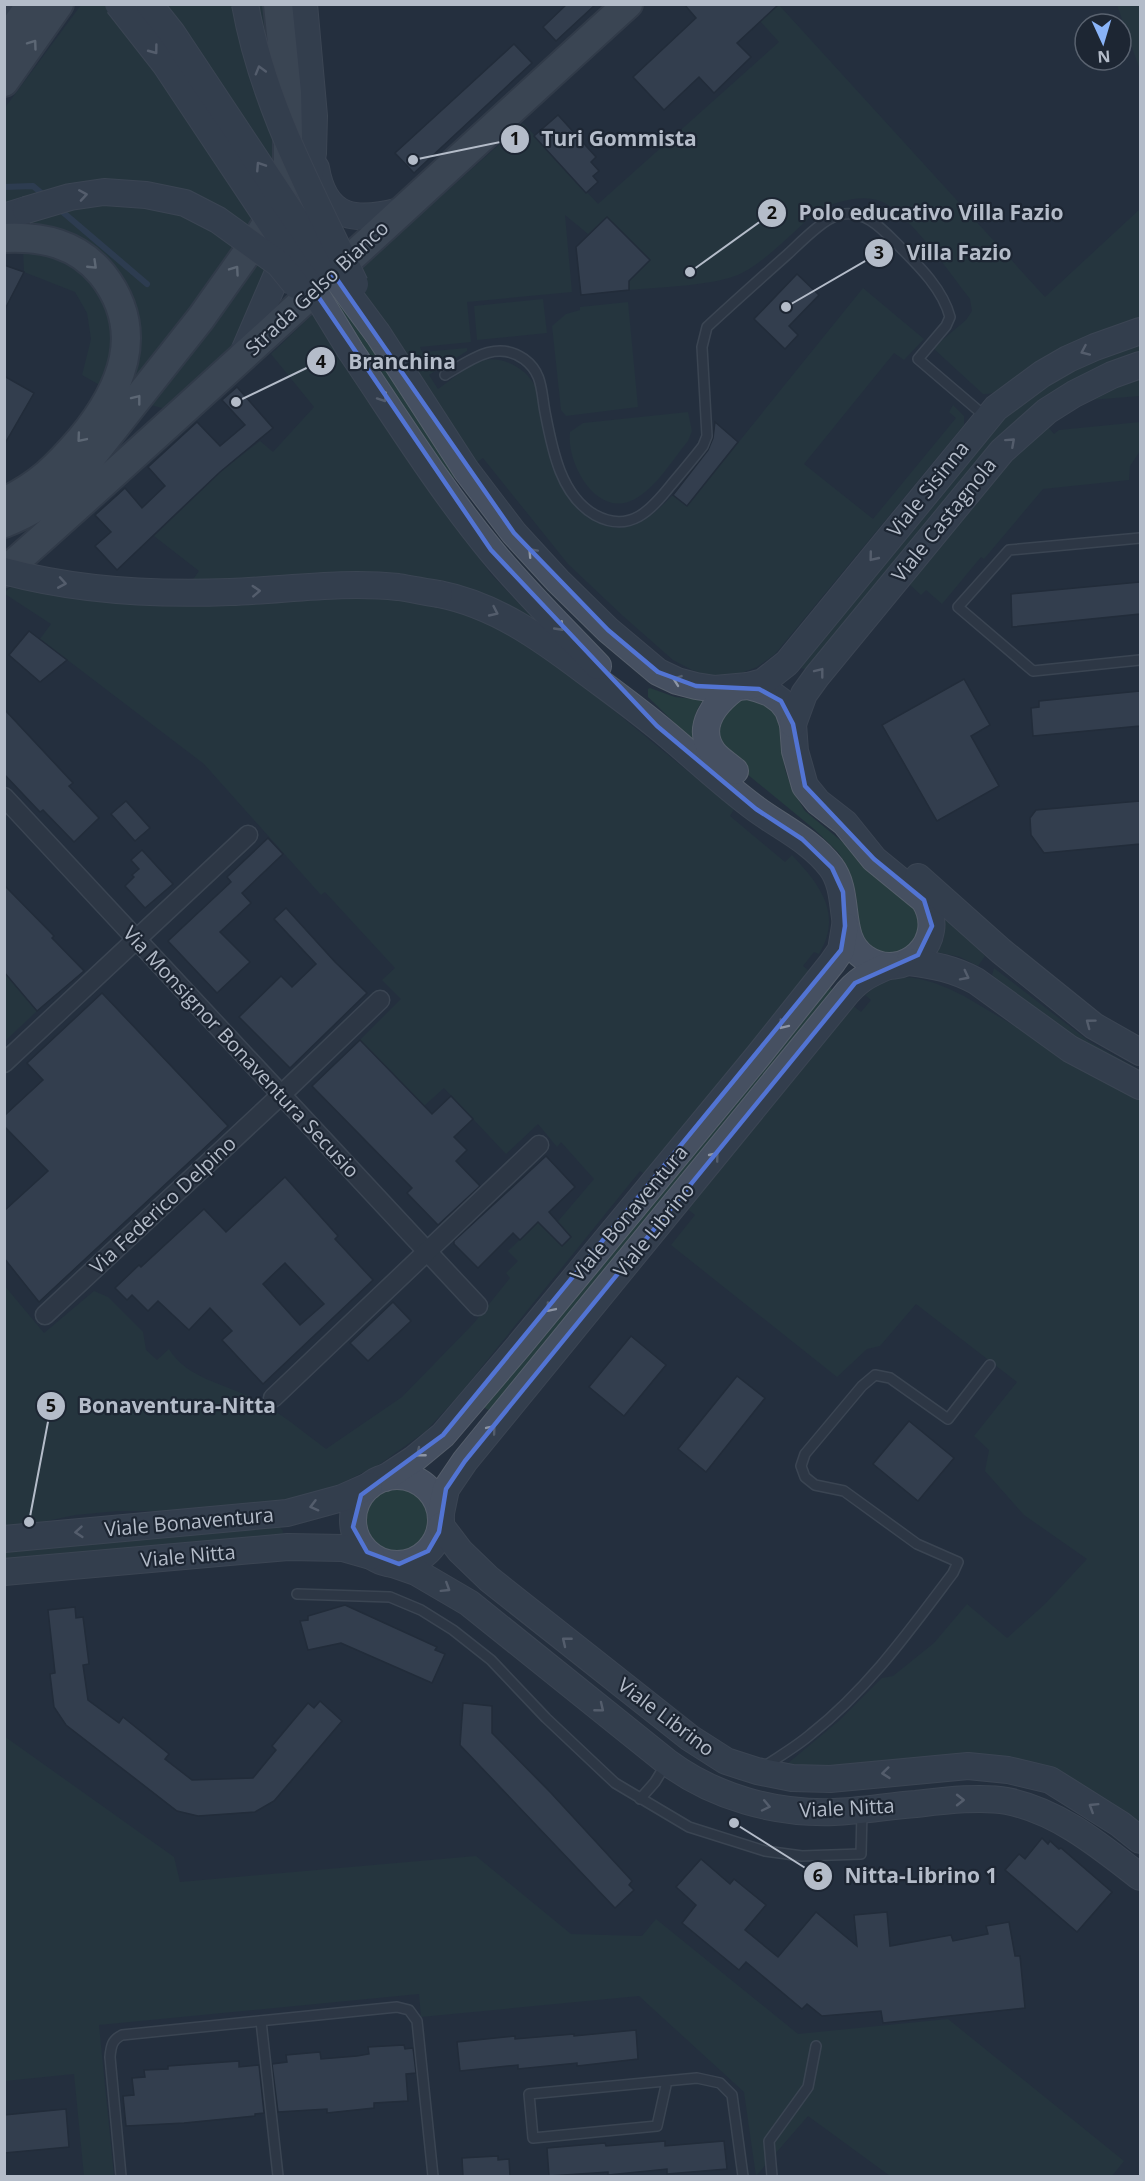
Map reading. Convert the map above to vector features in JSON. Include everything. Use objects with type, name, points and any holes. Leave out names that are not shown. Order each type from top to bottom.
[{"type":"main road","points":[[4,14],[14,4]]},
{"type":"main road","points":[[4,43],[31,4]]},
{"type":"main road","points":[[4,82],[59,4]]},
{"type":"main road","points":[[118,4],[171,74],[294,258],[350,350],[442,486],[529,595],[657,726]]},
{"type":"main road","points":[[149,4],[172,33],[318,253],[378,333]]},
{"type":"main road","points":[[245,4],[265,86],[284,135],[378,333]]},
{"type":"main road","points":[[4,523],[33,510],[74,480],[201,318],[259,236],[279,203],[288,177],[287,93],[278,4]]},
{"type":"main road","points":[[297,229],[303,260],[313,273],[327,281],[330,268],[313,153],[312,89],[304,4]]},
{"type":"main road","name":"Strada Gelso Bianco","points":[[4,571],[327,281],[400,211],[628,4]]},
{"type":"main road","points":[[242,357],[297,229],[305,201],[313,153]]},
{"type":"main road","points":[[318,180],[330,202],[346,214],[368,218],[400,211]]},
{"type":"main road","points":[[14,226],[70,197],[104,192],[146,195],[185,202],[218,220],[279,264],[350,350]]},
{"type":"main road","points":[[4,502],[44,479],[84,435],[106,406],[118,381],[124,357],[126,333],[121,306],[109,283],[93,263],[74,249],[14,226]]},
{"type":"main road","name":"Viale Sisinna","points":[[378,333],[466,470],[514,533],[558,581],[638,657],[658,672],[677,681],[715,689],[763,682],[787,663],[986,417],[1018,390],[1068,359],[1140,331]]},
{"type":"main road","name":"Viale Castagnola","points":[[793,724],[804,694],[817,676],[1002,451],[1040,416],[1074,394],[1112,375],[1140,365]]},
{"type":"main road","points":[[4,571],[79,587],[145,592],[232,592],[341,586],[397,587],[439,594],[472,603],[515,623],[575,664],[657,726],[756,809],[802,839]]},
{"type":"main road","points":[[1140,1052],[1094,1026],[1001,951],[938,893],[883,849],[845,824],[818,802],[806,786],[795,751],[793,724],[788,710],[781,701],[770,693],[741,687],[719,700],[708,719],[709,744],[716,755],[766,797],[802,839],[832,868],[840,883],[845,907],[845,926],[857,952],[874,963],[940,966],[960,972],[1070,1048],[1140,1086]]},
{"type":"main road","points":[[845,824],[874,859],[924,900],[932,916],[929,939],[918,955],[898,964]]},
{"type":"main road","name":"Viale Bonaventura","points":[[4,1539],[287,1513],[342,1498],[377,1482],[414,1459],[443,1435],[654,1182],[819,979],[840,950],[845,926]]},
{"type":"main road","name":"Viale Librino","points":[[898,964],[865,976],[855,983],[465,1461],[447,1489],[441,1520],[460,1551],[489,1579],[681,1731],[726,1761],[792,1778],[830,1779],[968,1766],[1008,1770],[1050,1780],[1120,1824],[1140,1840]]},
{"type":"main road","points":[[402,1476],[423,1484],[435,1497],[441,1520],[435,1542],[424,1555],[410,1563],[382,1560],[359,1543],[353,1522],[358,1499],[377,1482],[402,1476]]},
{"type":"main road","name":"Viale Nitta","points":[[4,1572],[288,1547],[343,1548],[416,1572],[470,1603],[667,1762],[682,1773],[713,1789],[748,1802],[789,1810],[834,1812],[952,1800],[1005,1800],[1038,1809],[1065,1823],[1102,1847],[1140,1877]]},
{"type":"street","name":"Via Monsignor Bonaventura Secusio","points":[[4,797],[478,1306]]},
{"type":"street","points":[[4,1063],[248,835]]},
{"type":"street","name":"Via Federico Delpino","points":[[45,1315],[380,1000]]},
{"type":"street","points":[[273,1398],[538,1145]]},
{"type":"lane","points":[[445,375],[482,352],[506,352],[522,358],[535,369],[542,382],[544,409],[555,456],[571,493],[584,507],[599,517],[621,521],[634,519],[652,508],[703,446],[707,436],[702,347],[707,327],[815,230],[838,215],[850,214],[876,223],[915,263],[943,297],[950,317],[946,326],[918,359],[986,417]]},
{"type":"lane","points":[[1140,538],[1009,550],[958,608],[1033,671],[1140,660]]},
{"type":"lane","points":[[758,1771],[811,1734],[872,1677],[909,1632],[953,1573],[958,1562],[917,1544],[844,1491],[815,1485],[805,1477],[801,1466],[805,1454],[861,1386],[875,1375],[890,1378],[948,1419],[990,1365]]},
{"type":"lane","points":[[297,1594],[390,1597],[421,1610],[453,1630],[491,1660],[588,1760],[615,1783],[689,1827],[765,1851],[802,1856],[861,1854],[862,1809]]},
{"type":"lane","points":[[640,1799],[655,1782],[667,1762]]},
{"type":"lane","points":[[122,2176],[110,2057],[114,2039],[122,2035],[397,2007],[409,2010],[417,2021],[433,2176]]},
{"type":"lane","points":[[261,2020],[278,2176]]},
{"type":"lane","points":[[772,2176],[769,2141],[808,2087],[816,2046]]},
{"type":"lane","points":[[667,2081],[657,2126],[533,2138],[529,2094],[697,2078],[720,2083],[732,2095],[743,2176]]},
{"type":"highlighted area","points":[[334,275],[514,533],[608,630],[658,672],[696,686],[759,689],[781,701],[793,724],[805,786],[874,859],[924,900],[932,926],[918,955],[855,983],[465,1461],[446,1489],[439,1532],[428,1551],[399,1564],[367,1552],[353,1527],[361,1495],[443,1435],[841,950],[845,926],[843,892],[832,868],[802,839],[756,809],[657,726],[491,550],[315,292]]},
{"type":"green space","points":[[81,5],[268,5],[300,185],[235,345],[165,409],[119,396],[82,375],[91,339],[87,313],[75,292],[24,272],[23,249],[5,208],[4,109]]},
{"type":"green space","points":[[779,5],[1045,297],[1140,209],[1140,317],[1065,347],[1023,372],[1000,390],[983,394],[933,348],[966,320],[972,311],[970,299],[928,244],[903,217],[880,201],[865,198],[841,202],[818,210],[767,256],[735,276],[698,284],[629,290],[629,281],[650,260],[607,217],[588,234],[565,215],[572,292],[467,302],[471,342],[420,347],[422,352],[467,348],[467,351],[429,375],[438,389],[470,366],[484,360],[502,361],[519,368],[532,380],[536,388],[547,449],[558,481],[567,496],[577,509],[591,519],[617,528],[627,527],[644,520],[673,495],[687,506],[863,288],[924,339],[904,360],[894,353],[804,464],[873,519],[956,418],[949,412],[953,405],[964,416],[964,425],[775,654],[757,667],[739,674],[711,676],[692,670],[673,660],[568,564],[483,458],[431,494],[491,574],[534,619],[531,623],[477,616],[534,645],[734,809],[730,816],[785,862],[792,855],[811,878],[825,901],[829,926],[819,954],[814,952],[803,966],[861,1012],[871,1000],[865,995],[879,984],[891,979],[912,978],[944,987],[964,996],[1124,1091],[1140,1097],[1140,1828],[1066,1778],[809,1770],[787,1764],[841,1719],[882,1678],[893,1676],[934,1643],[967,1604],[1007,1638],[1045,1604],[1087,1559],[1024,1515],[985,1471],[989,1450],[974,1436],[1017,1382],[916,1304],[880,1346],[867,1349],[837,1377],[671,1245],[695,1215],[670,1195],[490,1411],[485,1408],[661,1187],[640,1171],[459,1395],[426,1431],[380,1464],[334,1487],[289,1500],[180,1511],[118,1511],[75,1515],[23,1526],[5,1527],[4,1285],[44,1333],[94,1291],[108,1297],[143,1332],[146,1350],[157,1360],[169,1349],[185,1367],[262,1403],[326,1449],[402,1397],[474,1323],[510,1278],[506,1273],[518,1261],[508,1251],[538,1222],[549,1232],[594,1179],[561,1142],[557,1147],[538,1124],[506,1154],[444,1088],[424,1106],[360,1040],[401,999],[382,980],[395,968],[325,892],[321,895],[204,764],[40,639],[51,624],[5,592],[33,570],[177,602],[199,571],[154,536],[220,472],[260,441],[273,452],[314,407],[271,354],[362,267],[523,123],[598,204],[779,42],[760,21]]},
{"type":"green space","points":[[1117,5],[1140,5],[1140,70],[1133,50],[1133,12],[1119,12]]},
{"type":"green space","points":[[543,299],[547,333],[477,340],[474,306]]},
{"type":"green space","points":[[628,302],[638,407],[566,416],[561,410],[552,326],[566,314],[580,310],[580,307]]},
{"type":"green space","points":[[1140,342],[1140,355],[1085,377],[807,670],[801,668],[800,665],[1003,419],[1015,408],[1066,373]]},
{"type":"green space","points":[[1140,379],[1140,396],[1090,400],[1114,388]]},
{"type":"green space","points":[[688,412],[692,431],[688,441],[643,494],[621,503],[608,502],[587,485],[573,458],[570,432],[583,423]]},
{"type":"green space","points":[[1140,422],[1140,451],[1130,466],[1129,480],[1043,489],[984,559],[981,557],[942,604],[926,590],[921,595],[909,584],[1000,472],[1048,427],[1054,434],[1059,430]]},
{"type":"green space","points":[[650,688],[675,697],[703,700],[694,719],[693,741],[648,697]]},
{"type":"green space","points":[[754,698],[765,703],[778,718],[785,769],[805,811],[914,901],[919,910],[921,934],[910,949],[885,956],[867,946],[858,928],[856,894],[847,866],[838,852],[814,829],[725,756],[716,728],[718,720],[737,701]]},
{"type":"green space","points":[[944,915],[985,956],[978,966],[960,957],[936,952],[944,939]]},
{"type":"green space","points":[[994,968],[1090,1042],[1140,1070],[1140,1079],[1052,1023],[992,975]]},
{"type":"green space","points":[[5,972],[37,1011],[5,1041]]},
{"type":"green space","points":[[398,1486],[411,1489],[422,1496],[429,1507],[432,1520],[429,1533],[422,1544],[411,1551],[398,1554],[385,1551],[374,1544],[367,1533],[364,1520],[367,1507],[374,1496],[385,1489]]},
{"type":"green space","points":[[279,1526],[283,1531],[282,1537],[5,1564],[5,1551]]},
{"type":"green space","points":[[4,1736],[174,1857],[180,1882],[476,1856],[571,1934],[642,1936],[656,1919],[798,2034],[948,2019],[1124,2161],[1112,2176],[890,2176],[808,2116],[756,2176],[744,2092],[639,1996],[421,2017],[419,1994],[99,2025],[114,2176],[84,2176],[74,2074],[5,2081]]},
{"type":"building","points":[[567,4],[596,4],[556,41],[543,27]]},
{"type":"building","points":[[684,4],[779,4],[737,43],[751,57],[714,93],[699,77],[664,110],[633,77],[696,18]]},
{"type":"building","points":[[514,44],[532,63],[414,173],[395,153]]},
{"type":"building","points":[[558,115],[596,157],[591,162],[599,171],[593,176],[598,182],[586,193],[534,136]]},
{"type":"building","points":[[607,217],[650,260],[629,281],[629,290],[581,295],[576,247]]},
{"type":"building","points":[[4,265],[24,272],[4,311]]},
{"type":"building","points":[[797,274],[819,295],[789,326],[798,335],[785,349],[754,319]]},
{"type":"building","points":[[4,376],[34,393],[4,445]]},
{"type":"building","points":[[237,387],[273,428],[220,472],[117,570],[95,546],[111,532],[95,515],[125,488],[142,508],[165,486],[148,467],[197,422],[220,446],[245,425],[222,400]]},
{"type":"building","points":[[715,422],[738,442],[687,506],[673,495],[708,450],[713,438]]},
{"type":"building","points":[[1140,582],[1140,614],[1012,627],[1011,594]]},
{"type":"building","points":[[29,631],[67,660],[40,682],[9,655]]},
{"type":"building","points":[[964,679],[990,725],[971,736],[999,786],[937,821],[882,725]]},
{"type":"building","points":[[1140,691],[1140,726],[1033,736],[1031,708],[1039,707],[1039,701]]},
{"type":"building","points":[[4,709],[73,783],[69,786],[99,818],[74,842],[43,810],[40,812],[4,774]]},
{"type":"building","points":[[126,801],[150,828],[135,841],[111,814]]},
{"type":"building","points":[[1140,801],[1140,844],[1044,853],[1031,835],[1030,818],[1036,810]]},
{"type":"building","points":[[268,838],[283,854],[242,893],[251,903],[220,932],[250,962],[217,993],[168,941],[231,882],[227,877]]},
{"type":"building","points":[[142,850],[173,884],[145,908],[125,886],[139,869],[131,860]]},
{"type":"building","points":[[4,885],[54,936],[52,938],[84,971],[37,1011],[4,972]]},
{"type":"building","points":[[286,908],[367,993],[290,1068],[239,1017],[281,976],[292,987],[316,964],[274,919]]},
{"type":"building","points":[[102,993],[228,1126],[39,1302],[4,1258],[4,1211],[48,1171],[4,1126],[4,1116],[43,1080],[27,1063]]},
{"type":"building","points":[[360,1040],[432,1114],[451,1096],[473,1119],[454,1137],[467,1150],[456,1161],[480,1186],[438,1225],[407,1193],[412,1188],[312,1086]]},
{"type":"building","points":[[546,1156],[575,1187],[549,1212],[571,1237],[562,1246],[538,1222],[520,1240],[513,1233],[478,1268],[454,1244],[454,1241]]},
{"type":"building","points":[[285,1177],[338,1236],[335,1239],[373,1280],[263,1384],[222,1340],[232,1331],[210,1308],[189,1330],[158,1301],[148,1311],[132,1295],[127,1300],[115,1288],[204,1209],[226,1232]],"holes":[[[285,1263],[324,1304],[300,1325],[263,1284]]]},
{"type":"building","points":[[393,1302],[411,1321],[368,1361],[350,1343]]},
{"type":"building","points":[[631,1336],[666,1365],[624,1416],[589,1387]]},
{"type":"building","points":[[737,1376],[765,1398],[706,1472],[678,1449]]},
{"type":"building","points":[[909,1421],[954,1458],[918,1501],[873,1464]]},
{"type":"building","points":[[345,1605],[437,1647],[435,1650],[445,1654],[432,1683],[341,1643],[308,1650],[300,1621],[308,1620],[308,1616]]},
{"type":"building","points":[[75,1607],[76,1618],[83,1617],[89,1664],[83,1665],[88,1700],[119,1723],[123,1717],[169,1754],[165,1759],[192,1780],[253,1778],[276,1750],[272,1746],[308,1703],[314,1708],[320,1701],[342,1721],[274,1801],[255,1812],[198,1816],[177,1811],[66,1725],[54,1707],[50,1674],[55,1673],[48,1610]]},
{"type":"building","points":[[463,1703],[492,1706],[492,1733],[632,1881],[629,1885],[634,1890],[615,1908],[460,1745]]},
{"type":"building","points":[[1042,1838],[1048,1844],[1050,1841],[1059,1849],[1061,1848],[1112,1892],[1077,1932],[1005,1870],[1019,1854],[1025,1859]]},
{"type":"building","points":[[701,1859],[730,1884],[734,1879],[766,1905],[745,1930],[778,1957],[816,1912],[857,1946],[854,1915],[887,1912],[890,1946],[951,1935],[953,1941],[988,1934],[986,1926],[1009,1922],[1015,1956],[1020,1956],[1025,2008],[883,2023],[881,2011],[822,2016],[807,2004],[802,2009],[746,1962],[739,1970],[682,1923],[696,1905],[676,1887]]},
{"type":"building","points":[[636,2030],[638,2059],[577,2066],[577,2063],[518,2069],[518,2065],[460,2071],[457,2042],[515,2036],[515,2039]]},
{"type":"building","points":[[404,2045],[405,2049],[413,2048],[416,2073],[406,2074],[408,2101],[374,2103],[374,2108],[327,2113],[327,2109],[278,2112],[272,2064],[287,2062],[286,2055],[320,2052],[321,2059],[357,2056],[369,2054],[368,2047]]},
{"type":"building","points":[[239,2061],[239,2067],[259,2065],[264,2113],[255,2114],[255,2116],[184,2123],[126,2126],[123,2096],[134,2095],[132,2078],[145,2077],[144,2070]]},
{"type":"building","points":[[66,2109],[69,2147],[4,2153],[4,2115]]},
{"type":"building","points":[[665,2141],[665,2146],[724,2141],[727,2169],[667,2174],[667,2169],[608,2175],[608,2172],[549,2176],[547,2148]]},
{"type":"building","points":[[498,2156],[498,2160],[509,2159],[510,2176],[463,2176],[462,2158]]},
{"type":"waterway","points":[[4,187],[33,186],[46,197]]},
{"type":"waterway","points":[[58,208],[147,284]]},
{"type":"place","name":"Turi Gommista","points":[[413,160]]},
{"type":"place","name":"Polo educativo Villa Fazio","points":[[690,272]]},
{"type":"place","name":"Villa Fazio","points":[[786,307]]},
{"type":"place","name":"Branchina","points":[[236,402]]},
{"type":"place","name":"Bonaventura-Nitta","points":[[29,1522]]},
{"type":"place","name":"Nitta-Librino 1","points":[[734,1823]]}]
